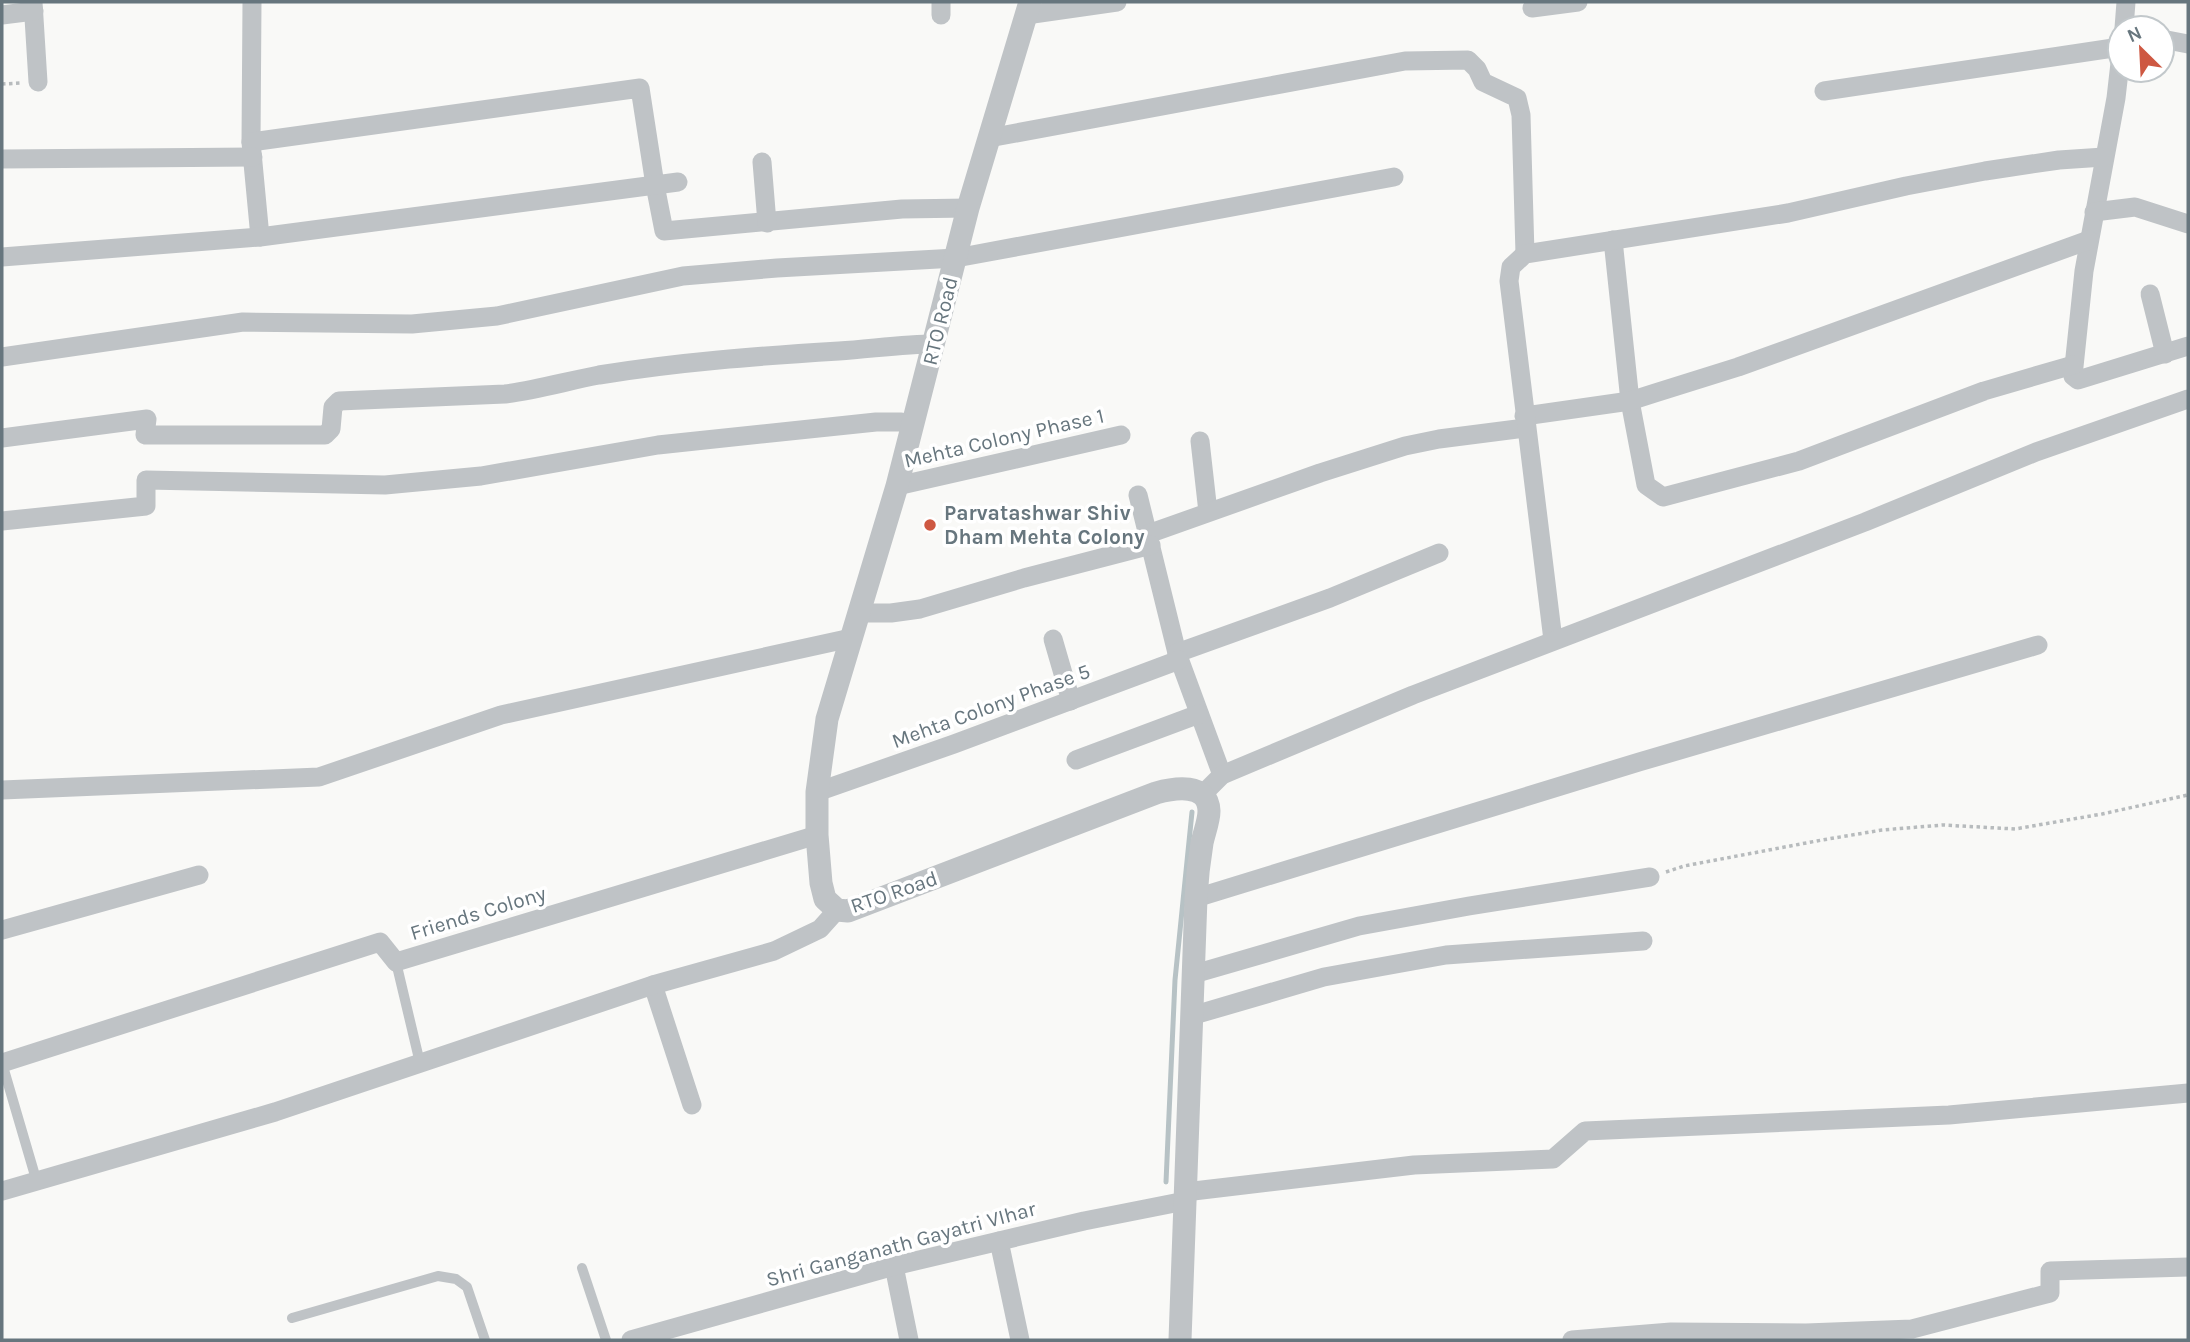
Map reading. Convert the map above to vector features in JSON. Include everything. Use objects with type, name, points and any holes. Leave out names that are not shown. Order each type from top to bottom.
[{"type":"street","points":[[252,2],[252,149],[260,237]]},
{"type":"street","points":[[1028,9],[1117,2]]},
{"type":"street","points":[[1532,8],[1578,2]]},
{"type":"street","points":[[2,15],[34,7],[38,82]]},
{"type":"street","name":"RTO Road","points":[[1028,9],[968,208],[897,486],[827,719],[817,792],[817,835],[825,900],[837,910],[848,911],[1156,793],[1184,788],[1202,795]]},
{"type":"street","points":[[1824,91],[2106,49]]},
{"type":"street","points":[[989,138],[1405,61],[1468,60],[1477,69],[1483,82],[1517,98],[1521,115],[1525,254]]},
{"type":"street","points":[[2116,84],[2089,240],[2073,376],[2078,380],[2188,346]]},
{"type":"street","points":[[2,159],[252,149],[640,88],[664,231],[902,209],[968,208]]},
{"type":"street","points":[[1553,640],[1508,281],[1511,268],[1525,254],[1788,213],[1985,171],[2059,160],[2104,158]]},
{"type":"street","points":[[762,162],[766,223]]},
{"type":"street","points":[[2,357],[243,322],[412,324],[497,316],[601,296],[683,276],[956,258],[1394,177]]},
{"type":"street","points":[[2,257],[260,237],[678,182]]},
{"type":"street","points":[[2094,212],[2135,207],[2188,224]]},
{"type":"street","points":[[1613,240],[1630,401],[1646,485],[1663,497],[1799,461],[1984,391],[2073,365]]},
{"type":"street","points":[[858,613],[891,613],[920,609],[1024,578],[1149,539],[1208,512],[1405,446],[1630,401],[1738,367],[2089,240]]},
{"type":"street","points":[[2150,294],[2165,354]]},
{"type":"street","points":[[2,438],[147,419],[145,435],[325,435],[331,429],[334,403],[340,401],[505,394],[677,363],[935,344]]},
{"type":"street","points":[[1180,1340],[1196,898],[1209,812],[1207,801],[1202,795],[1222,775],[1413,695],[1865,522],[2036,452],[2188,399]]},
{"type":"street","points":[[2,521],[146,506],[146,480],[385,485],[481,476],[658,445],[876,422],[914,424]]},
{"type":"street","name":"Mehta Colony Phase 1","points":[[897,486],[1121,435]]},
{"type":"street","points":[[1200,441],[1208,512]]},
{"type":"street","points":[[1138,495],[1178,656],[1222,775]]},
{"type":"street","name":"Mehta Colony Phase 5","points":[[817,792],[1071,701],[1438,553]]},
{"type":"street","points":[[2,790],[318,777],[501,715],[851,638]]},
{"type":"street","points":[[1053,639],[1071,701]]},
{"type":"street","points":[[1196,898],[1652,758],[2038,645]]},
{"type":"street","points":[[1076,760],[1199,714]]},
{"type":"street","name":"Friends Colony","points":[[2,1063],[380,942],[396,962],[817,835]]},
{"type":"street","points":[[2,930],[199,875]]},
{"type":"street","points":[[1194,974],[1359,926],[1650,877]]},
{"type":"street","points":[[2,1191],[275,1112],[653,985],[774,951],[820,929],[837,910]]},
{"type":"street","points":[[1191,1016],[1324,977],[1446,955],[1643,941]]},
{"type":"street","points":[[653,985],[692,1105]]},
{"type":"street","name":"Shri Ganganath Gayatri VIhar","points":[[631,1340],[894,1266],[1185,1197],[1413,1165],[1553,1159],[1585,1131],[1949,1115],[2188,1093]]},
{"type":"street","points":[[999,1241],[1020,1340]]},
{"type":"street","points":[[894,1266],[909,1340]]},
{"type":"street","points":[[1572,1340],[1671,1332],[1806,1333],[1912,1329],[2050,1293],[2050,1271],[2188,1268]]},
{"type":"lane","points":[[396,962],[421,1063]]},
{"type":"lane","points":[[2,1063],[36,1179]]},
{"type":"lane","points":[[582,1268],[606,1340]]},
{"type":"lane","points":[[292,1318],[438,1276],[456,1279],[467,1287],[485,1340]]},
{"type":"path","points":[[1650,877],[1685,866],[1870,832],[1943,825],[2015,829],[2102,814],[2188,794]]},
{"type":"waterway","points":[[1166,1182],[1175,980],[1192,812]]},
{"type":"place","name":"Parvatashwar Shiv Dham Mehta Colony","points":[[930,525]]}]
